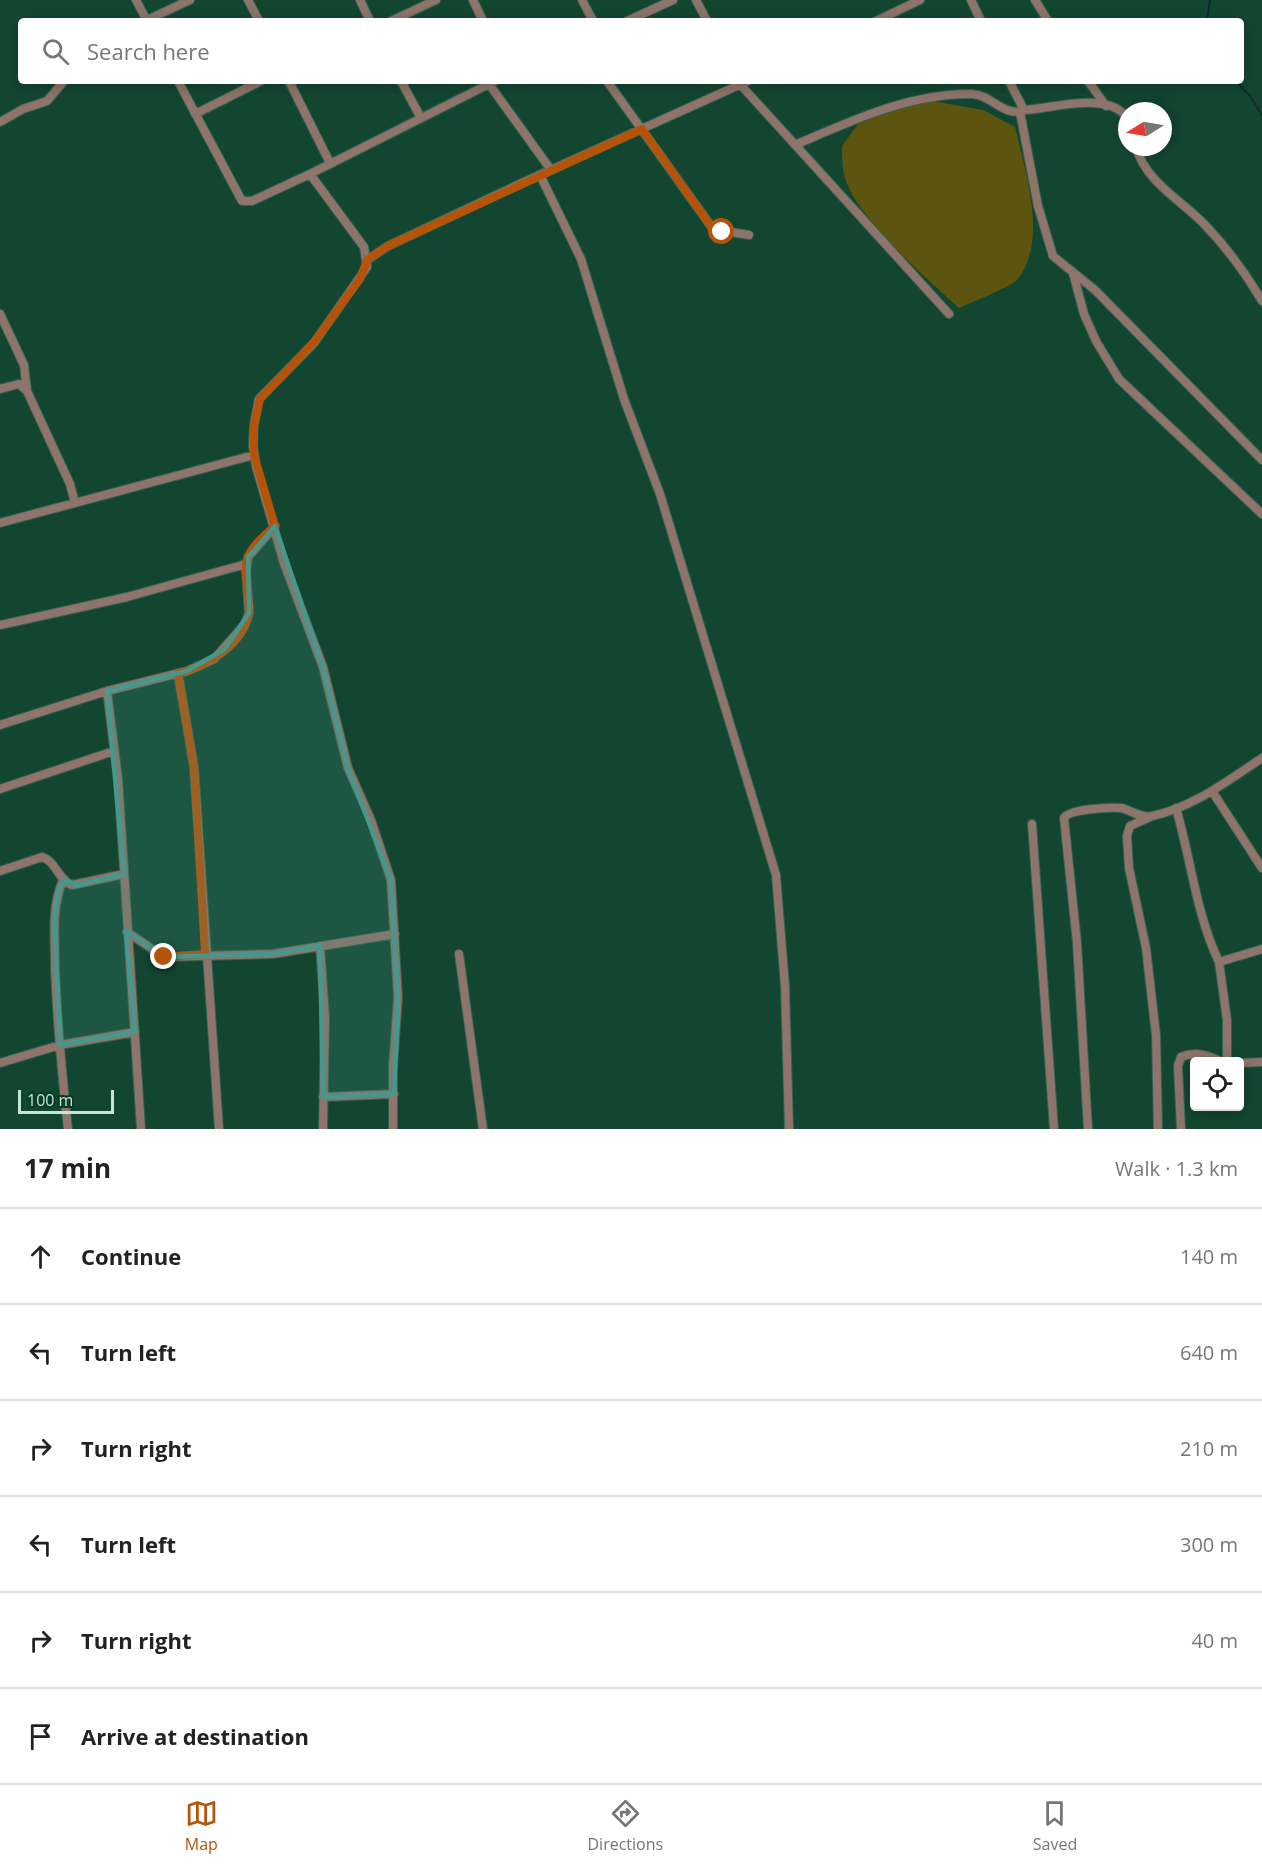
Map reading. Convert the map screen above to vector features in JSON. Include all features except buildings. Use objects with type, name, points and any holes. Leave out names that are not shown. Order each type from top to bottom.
[{"type":"street","points":[[136,0],[145,18]]},
{"type":"street","points":[[152,18],[190,0]]},
{"type":"street","points":[[248,0],[257,18]]},
{"type":"street","points":[[360,0],[369,18]]},
{"type":"street","points":[[397,18],[436,0]]},
{"type":"street","points":[[473,0],[482,18]]},
{"type":"street","points":[[582,0],[591,18]]},
{"type":"street","points":[[634,18],[673,0]]},
{"type":"street","points":[[696,0],[705,18]]},
{"type":"street","points":[[882,18],[920,0]]},
{"type":"street","points":[[971,0],[980,18]]},
{"type":"street","points":[[1035,0],[1046,18]]},
{"type":"street","points":[[0,122],[23,109],[47,101],[61,84]]},
{"type":"street","points":[[180,84],[242,201],[252,201],[310,174],[488,84]]},
{"type":"street","points":[[195,114],[255,84]]},
{"type":"street","points":[[290,84],[330,163]]},
{"type":"street","points":[[403,84],[421,118]]},
{"type":"street","points":[[493,84],[551,170]]},
{"type":"street","points":[[609,84],[713,229],[749,235]]},
{"type":"street","points":[[393,1129],[394,1047],[398,997],[391,880],[371,820],[348,768],[324,667],[284,563],[254,455],[254,425],[260,399],[314,342],[360,279],[367,260],[388,246],[738,84]]},
{"type":"street","points":[[744,84],[795,145],[949,314]]},
{"type":"street","points":[[1010,84],[1022,111],[1048,243],[1053,256],[1145,339],[1213,413],[1262,460]]},
{"type":"street","points":[[1090,84],[1106,106]]},
{"type":"street","points":[[795,145],[874,113],[930,97],[981,95],[1007,111],[1089,103],[1118,110]]},
{"type":"street","points":[[1141,156],[1148,170],[1162,186],[1216,236],[1262,301]]},
{"type":"street","points":[[310,174],[361,242],[367,260]]},
{"type":"street","points":[[540,175],[581,259],[624,399],[660,494],[776,875],[785,986],[789,1129]]},
{"type":"street","points":[[1073,273],[1084,314],[1096,341],[1119,379],[1262,514]]},
{"type":"street","points":[[0,314],[24,365],[27,391],[70,484],[75,503]]},
{"type":"street","points":[[0,389],[19,384],[27,391]]},
{"type":"street","points":[[0,523],[254,455]]},
{"type":"street","points":[[0,725],[107,691],[178,674],[214,659],[245,624],[249,613],[246,564],[252,549],[275,526]]},
{"type":"street","points":[[0,625],[127,597],[246,564]]},
{"type":"street","points":[[178,674],[194,767],[205,954],[219,1129]]},
{"type":"street","points":[[107,691],[118,779],[141,1129]]},
{"type":"street","points":[[0,789],[114,751]]},
{"type":"street","points":[[1158,1129],[1155,1025],[1146,948],[1129,868],[1126,836],[1130,826],[1176,808],[1212,790],[1262,758]]},
{"type":"street","points":[[1212,790],[1261,864]]},
{"type":"street","points":[[1088,1129],[1077,943],[1064,818],[1071,812],[1111,808],[1151,817]]},
{"type":"street","points":[[1176,808],[1193,868],[1203,922],[1219,962],[1227,1020],[1227,1057]]},
{"type":"street","points":[[1032,824],[1054,1129]]},
{"type":"street","points":[[0,871],[42,857],[51,861],[63,880],[78,885],[124,874]]},
{"type":"street","points":[[63,880],[57,898],[54,920],[60,1045],[68,1129]]},
{"type":"street","points":[[127,932],[164,957],[205,954],[273,954],[395,934]]},
{"type":"street","points":[[320,946],[325,1018],[323,1129]]},
{"type":"street","points":[[1219,962],[1262,949]]},
{"type":"street","points":[[459,954],[483,1129]]},
{"type":"street","points":[[0,1063],[60,1045],[135,1032]]},
{"type":"street","points":[[1181,1129],[1178,1066],[1181,1057],[1190,1054],[1206,1054],[1212,1057]]},
{"type":"street","points":[[1244,1063],[1262,1062]]},
{"type":"street","points":[[323,1097],[394,1094]]},
{"type":"highlighted area","points":[[275,526],[323,667],[348,768],[391,880],[398,997],[394,1094],[323,1097],[320,946],[273,954],[164,957],[126,931],[135,1032],[60,1045],[54,920],[58,892],[63,880],[78,885],[124,874],[107,691],[187,671],[225,649],[249,613],[248,557]]},
{"type":"shaded area","points":[[932,101],[983,110],[1015,127],[1032,205],[1032,246],[1027,264],[1017,280],[959,308],[894,247],[863,211],[852,194],[843,167],[842,146],[858,124],[892,110]]},
{"type":"waterway","points":[[1207,18],[1210,0]]},
{"type":"waterway","points":[[1238,84],[1250,96],[1262,115]]},
{"type":"route","points":[[164,957],[205,954],[194,767],[178,674],[214,659],[239,634],[249,613],[246,572],[248,556],[262,537],[275,526],[256,466],[253,446],[256,410],[264,392],[299,360],[314,342],[360,279],[367,267],[367,260],[388,246],[642,129],[713,229],[722,232]]}]
